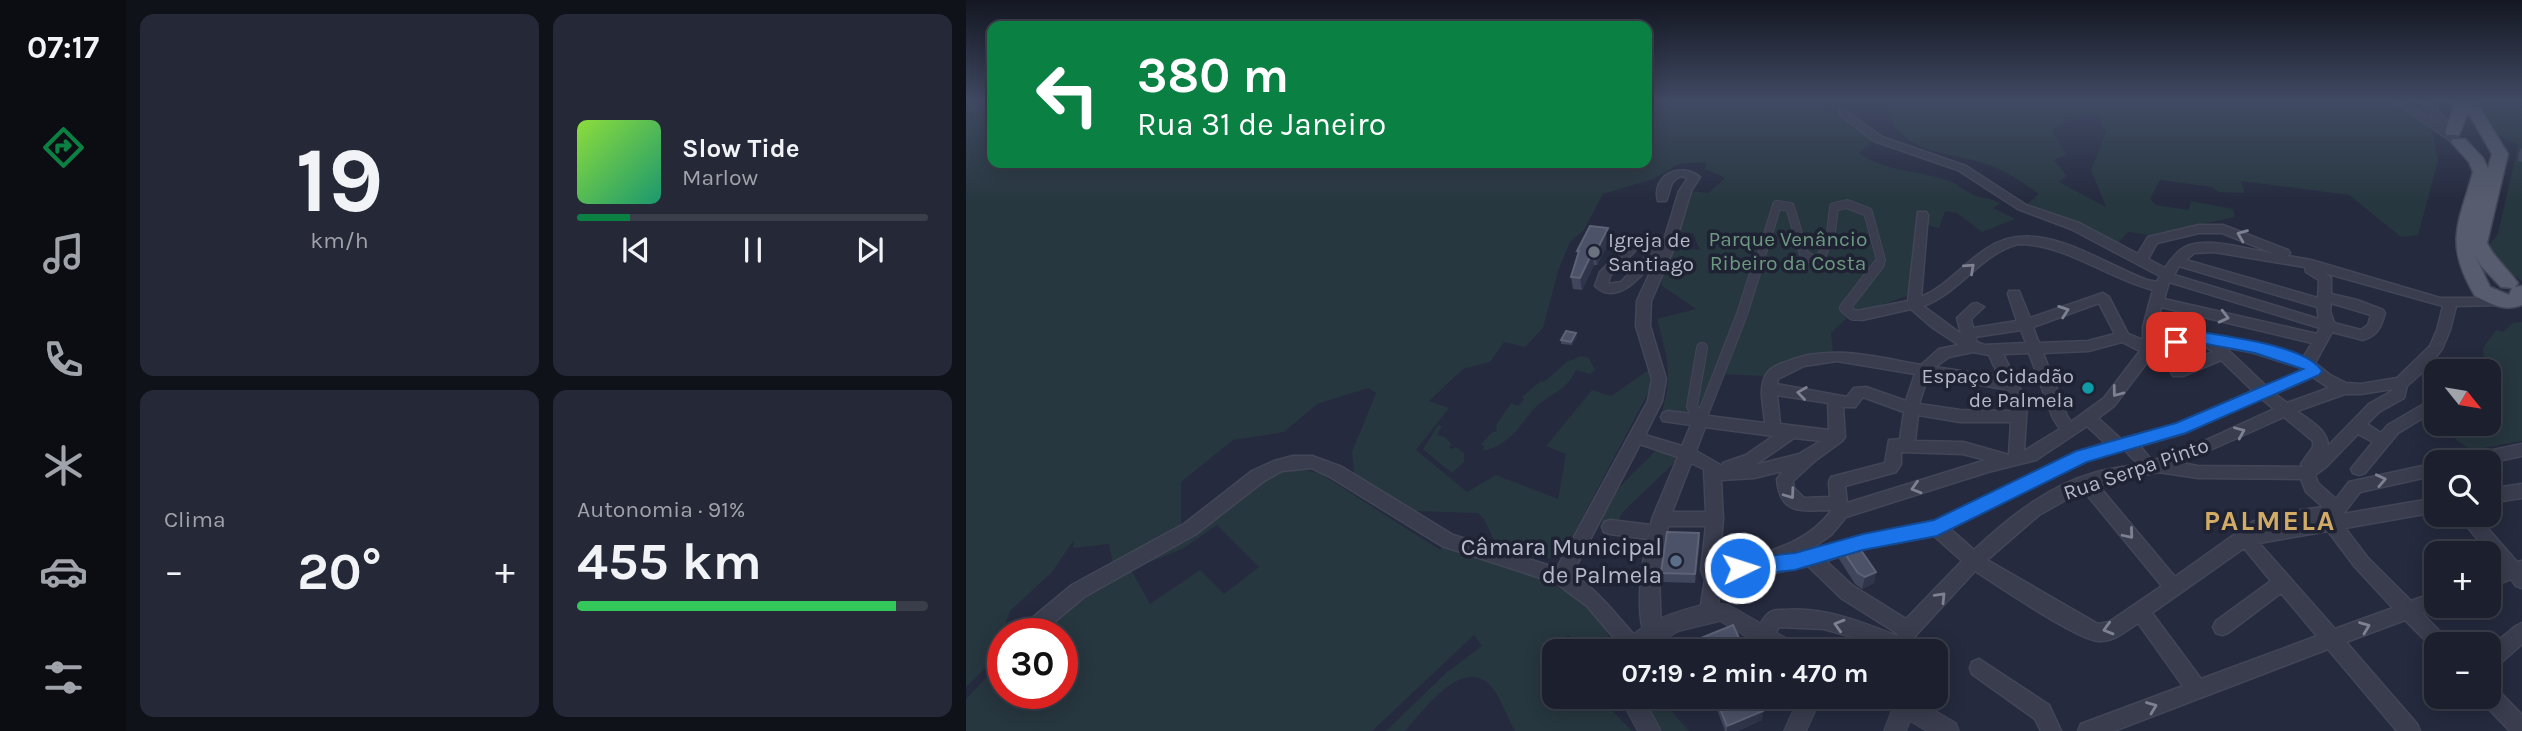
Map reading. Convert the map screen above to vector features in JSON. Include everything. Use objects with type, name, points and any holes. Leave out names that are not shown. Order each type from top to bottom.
[{"type":"main road","points":[[2490,134],[2495,142],[2499,160],[2478,243],[2488,262],[2514,297]]},
{"type":"main road","points":[[2455,136],[2483,150],[2491,149],[2495,142]]},
{"type":"main road","points":[[2455,136],[2477,162],[2481,172],[2463,239],[2466,257],[2487,295],[2514,297]]},
{"type":"street","points":[[1874,134],[1887,143],[1962,169],[2022,207],[2075,226],[2141,261],[2185,307],[2192,321]]},
{"type":"street","points":[[2451,134],[2455,136]]},
{"type":"street","points":[[1561,577],[1655,401],[1659,379],[1642,313],[1644,301],[1672,234],[1685,191],[1694,177],[1683,172],[1672,175],[1664,183],[1662,199]]},
{"type":"street","points":[[1652,633],[1647,587],[1658,526],[1742,314],[1777,205],[1790,207],[1804,254],[1813,260],[1821,257],[1825,250],[1833,227],[1831,214],[1835,207],[1847,204],[1868,212],[1881,260],[1875,273],[1851,296],[1845,308],[1853,315],[1914,305],[1949,288],[1991,249],[2016,240],[2039,241],[2058,247],[2103,264],[2141,284],[2163,285],[2363,335],[2374,328],[2378,313],[2352,303],[2324,301],[2176,261]]},
{"type":"street","points":[[1914,305],[1922,215]]},
{"type":"street","points":[[2141,261],[2152,240],[2209,228],[2235,232],[2274,249],[2407,294],[2451,302],[2514,297]]},
{"type":"street","points":[[1630,249],[1604,275],[1601,286],[1609,289],[1625,285],[1672,234]]},
{"type":"street","points":[[1714,580],[1728,570],[1762,563],[1795,549],[1838,512],[2031,456],[2048,447],[2068,429],[2109,402],[2149,349],[2150,327],[2163,285],[2183,253],[2202,247],[2329,268]]},
{"type":"street","points":[[1740,568],[1778,565],[1863,542],[1937,528],[2082,456],[2180,429],[2310,367],[2328,326],[2324,301],[2326,281],[2320,273],[2241,252]]},
{"type":"street","points":[[2126,253],[2141,284]]},
{"type":"street","points":[[2435,359],[2445,332],[2451,302],[2479,284]]},
{"type":"street","points":[[2014,294],[2060,418],[2068,429]]},
{"type":"street","points":[[1970,340],[2024,325],[2104,297],[2123,337]]},
{"type":"street","points":[[1914,305],[1933,322],[1994,349],[2088,345],[2123,337],[2149,349],[2201,338],[2255,348],[2310,367],[2343,389]]},
{"type":"street","points":[[1838,512],[1837,482],[1890,468],[1893,464],[1921,377],[1944,353],[1964,351],[1970,340],[1964,318],[1977,307]]},
{"type":"street","points":[[2185,307],[2322,340]]},
{"type":"street","points":[[2208,339],[2221,355],[2321,441],[2320,449],[2305,473],[2312,487],[2335,517],[2361,562],[2428,632]]},
{"type":"street","points":[[1700,422],[1692,406],[1702,348]]},
{"type":"street","points":[[1994,349],[2009,384],[2017,394],[2020,415],[2013,460]]},
{"type":"street","points":[[2178,372],[2221,355]]},
{"type":"street","points":[[1773,430],[1769,388],[1772,376],[1779,371],[1825,357],[2009,384]]},
{"type":"street","points":[[2088,418],[2145,462],[2198,472],[2305,473],[2321,463],[2374,408],[2399,394],[2400,384],[2424,370]]},
{"type":"street","name":"Rua Serpa Pinto","points":[[1906,639],[1908,630],[2001,535],[2063,491],[2244,430],[2284,410],[2343,389],[2358,390],[2385,382],[2400,384]]},
{"type":"street","points":[[1769,388],[1850,403],[1858,392],[1866,392],[1910,408],[1961,418],[2020,415]]},
{"type":"street","points":[[1835,399],[1837,437]]},
{"type":"street","points":[[2360,469],[2381,440],[2393,429],[2424,410]]},
{"type":"street","points":[[1668,417],[1837,437]]},
{"type":"street","points":[[2356,425],[2381,440]]},
{"type":"street","points":[[1712,466],[1742,464],[1791,432]]},
{"type":"street","points":[[1837,437],[1784,479],[1786,491],[1800,505],[1838,512]]},
{"type":"street","points":[[1646,441],[1687,454],[1712,466],[1720,474],[1727,475],[1767,468],[1812,455]]},
{"type":"street","points":[[1900,446],[1963,448],[2013,460]]},
{"type":"street","points":[[2501,454],[2522,450]]},
{"type":"street","points":[[1045,618],[1078,591],[1190,529],[1248,483],[1279,465],[1304,462],[1325,466],[1448,541],[1561,577],[1593,598],[1624,639]]},
{"type":"street","points":[[1709,611],[1714,580],[1710,570],[1715,519],[1712,466]]},
{"type":"street","points":[[2335,517],[2355,487],[2424,472]]},
{"type":"street","points":[[2086,482],[2174,588]]},
{"type":"street","points":[[2501,494],[2522,491]]},
{"type":"street","points":[[1937,528],[1975,562],[2091,631],[2113,630],[2245,538],[2335,517],[2424,506]]},
{"type":"street","points":[[1610,527],[1658,526],[1715,519]]},
{"type":"street","points":[[2477,527],[2519,573],[2501,577]]},
{"type":"street","points":[[2245,538],[2410,731]]},
{"type":"street","points":[[1811,558],[1847,593],[1908,630]]},
{"type":"street","points":[[2222,627],[2283,582]]},
{"type":"street","points":[[2088,731],[2424,605]]},
{"type":"street","points":[[1644,639],[1652,633],[1709,611],[1722,612],[1770,639]]},
{"type":"street","points":[[2140,612],[2197,690]]},
{"type":"street","points":[[1765,636],[1774,619],[1806,616],[1880,639]]},
{"type":"street","points":[[2501,651],[2522,632]]},
{"type":"street","points":[[1979,668],[2042,712],[2051,731]]},
{"type":"street","points":[[2501,707],[2522,729]]},
{"type":"street","points":[[1637,709],[1650,731]]},
{"type":"street","points":[[1796,731],[1805,709]]},
{"type":"street","points":[[1894,709],[1895,731]]},
{"type":"street","points":[[1911,709],[1948,731]]},
{"type":"green space","name":"Parque Venâncio Ribeiro da Costa","points":[[966,134],[987,134],[987,168],[1652,168],[1652,134],[1865,134],[1874,140],[1859,153],[1893,168],[1952,182],[1976,196],[2001,203],[1993,208],[2015,219],[1982,232],[1957,213],[1945,211],[1939,228],[1930,226],[1923,216],[1921,240],[1907,296],[1849,316],[1831,333],[1833,354],[1804,358],[1764,376],[1719,374],[1699,419],[1662,411],[1668,375],[1657,319],[1696,309],[1661,285],[1672,247],[1700,250],[1693,233],[1677,232],[1691,191],[1708,193],[1725,178],[1705,169],[1706,162],[1679,164],[1653,179],[1603,194],[1584,230],[1570,242],[1558,271],[1543,328],[1525,347],[1504,342],[1490,362],[1463,369],[1429,401],[1449,408],[1416,450],[1467,492],[1496,475],[1558,499],[1566,454],[1546,446],[1592,390],[1611,396],[1650,369],[1653,384],[1563,554],[1539,558],[1497,547],[1484,519],[1478,513],[1415,511],[1354,473],[1352,452],[1376,393],[1368,388],[1317,404],[1284,432],[1233,440],[1181,482],[1181,528],[1113,565],[1109,544],[1073,548],[1074,540],[1052,572],[1010,611],[1008,618],[987,618],[987,666],[966,687]]},
{"type":"green space","points":[[1902,134],[2054,134],[2066,155],[2054,160],[2067,176],[2059,182],[2106,207],[2091,170],[2105,134],[2433,134],[2438,161],[2418,235],[2401,237],[2349,195],[2241,181],[2245,193],[2219,192],[2212,187],[2160,180],[2150,199],[2156,205],[2189,210],[2191,201],[2233,209],[2235,217],[2149,235],[2128,232],[2117,244],[2068,218],[2025,206],[2039,194],[1997,168],[1913,143]]},
{"type":"green space","points":[[2522,134],[2522,281],[2503,268],[2489,245],[2498,234],[2518,145],[2498,135]]},
{"type":"green space","points":[[2522,322],[2522,441],[2471,450],[2451,436],[2501,436],[2501,359],[2484,359],[2483,348],[2496,330],[2503,332],[2513,323]]},
{"type":"green space","points":[[1581,356],[1589,358],[1595,370],[1590,374],[1576,370],[1561,389],[1539,404],[1506,440],[1483,451],[1484,445],[1481,445],[1491,433],[1497,431],[1496,425],[1511,403],[1518,406],[1524,399],[1522,397],[1541,381],[1544,382],[1567,362]]},
{"type":"green space","points":[[1438,425],[1442,426],[1437,435],[1445,437],[1452,449],[1456,447],[1464,453],[1464,462],[1452,473],[1423,449]]},
{"type":"green space","points":[[1659,447],[1682,455],[1622,513],[1618,522],[1600,521],[1618,490]]},
{"type":"green space","points":[[1298,468],[1321,474],[1440,550],[1443,547],[1519,571],[1566,592],[1587,607],[1603,626],[1609,639],[1574,639],[1568,635],[1566,639],[1542,639],[1542,709],[1611,709],[1632,731],[1515,731],[1489,684],[1478,677],[1466,677],[1443,690],[1405,731],[1386,731],[1446,673],[1482,646],[1474,635],[1372,731],[966,731],[966,699],[987,677],[987,709],[1078,709],[1078,618],[1052,618],[1087,590],[1274,470]],"holes":[[[1217,525],[1259,567],[1224,594],[1200,570],[1150,604],[1131,570],[1184,548]]]},
{"type":"green space","points":[[1646,709],[1670,709],[1689,731],[1663,731]]},
{"type":"building","points":[[1590,226],[1608,228],[1580,278],[1571,277],[1577,251]]},
{"type":"building","points":[[1566,331],[1576,333],[1571,342],[1561,340]]},
{"type":"building","name":"Câmara Municipal de Palmela","points":[[1667,532],[1699,533],[1695,574],[1661,573]]},
{"type":"building","points":[[1856,543],[1876,572],[1865,577],[1858,573],[1841,548]]},
{"type":"building","points":[[1733,625],[1739,639],[1698,639]]},
{"type":"building","points":[[1720,709],[1763,711],[1727,726]]},
{"type":"place","name":"Igreja de Santiago","points":[[1594,252]]},
{"type":"place","name":"Espaço Cidadão de Palmela","points":[[2088,388]]},
{"type":"place","name":"Câmara Municipal de Palmela","points":[[1676,561]]},
{"type":"district","name":"PALMELA","points":[[2270,520]]},
{"type":"route","points":[[1740,568],[1795,562],[1863,542],[1937,528],[2082,456],[2180,429],[2262,391],[2314,371],[2307,363],[2255,348],[2201,338],[2176,342]]}]
